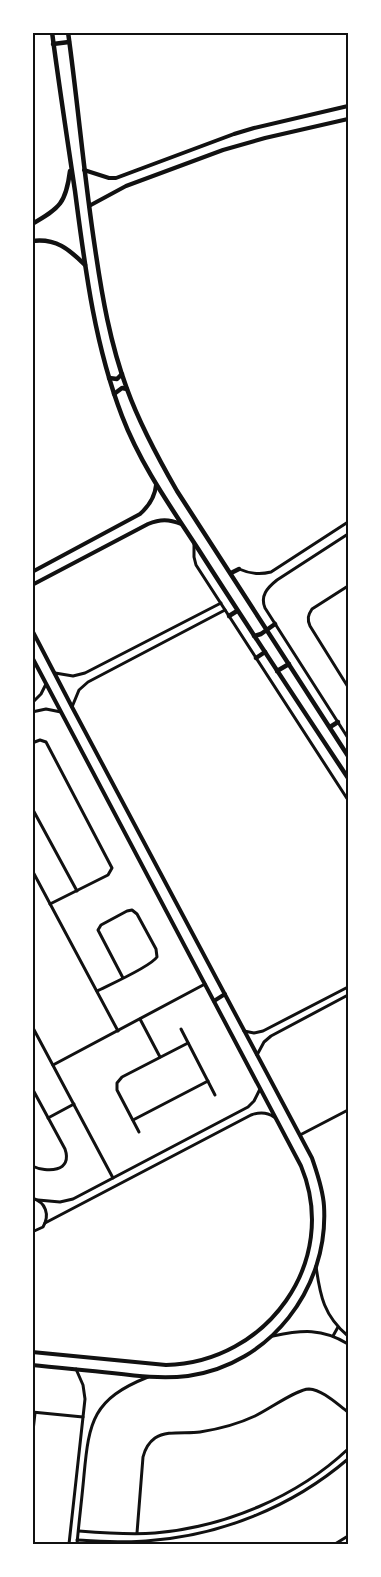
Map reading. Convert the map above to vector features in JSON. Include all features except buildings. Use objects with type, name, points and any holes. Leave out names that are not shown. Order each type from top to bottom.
[{"type":"main road","points":[[52,32],[95,324],[114,394],[130,434],[156,485],[348,778]]},
{"type":"main road","points":[[68,32],[84,170],[104,310],[127,389],[156,456],[177,491],[348,756]]},
{"type":"main road","points":[[53,44],[69,42]]},
{"type":"main road","points":[[32,224],[53,211],[62,201],[68,187],[71,164]]},
{"type":"main road","points":[[32,240],[46,240],[59,244],[85,265]]},
{"type":"main road","points":[[109,378],[117,378],[122,374]]},
{"type":"main road","points":[[114,394],[122,388],[127,389]]},
{"type":"main road","points":[[231,573],[239,568]]},
{"type":"main road","points":[[229,616],[237,611]]},
{"type":"main road","points":[[254,636],[261,634],[275,624]]},
{"type":"main road","points":[[256,658],[265,652]]},
{"type":"main road","points":[[277,671],[289,664]]},
{"type":"main road","points":[[330,727],[338,722]]},
{"type":"street","points":[[84,170],[109,178],[116,178],[234,134],[348,106]]},
{"type":"street","points":[[89,206],[126,186],[223,150],[273,136],[348,119]]},
{"type":"street","points":[[32,572],[140,514],[150,504],[156,485]]},
{"type":"street","points":[[32,584],[154,521],[168,520],[182,524]]},
{"type":"street","points":[[239,568],[245,572],[258,574],[271,572],[348,522]]},
{"type":"street","points":[[348,534],[272,584],[264,595],[263,600],[264,606],[275,624],[348,738]]},
{"type":"street","points":[[194,543],[195,562],[348,800]]},
{"type":"street","points":[[348,586],[312,609],[308,614],[308,620],[348,687]]},
{"type":"street","points":[[55,673],[73,676],[85,673],[220,603]]},
{"type":"street","points":[[72,707],[79,690],[88,682],[225,610]]},
{"type":"street","points":[[32,630],[312,1158],[321,1187],[324,1205],[324,1228],[316,1266],[309,1286],[299,1304],[273,1336],[252,1352],[231,1364],[189,1376],[148,1377],[32,1365]]},
{"type":"street","points":[[32,657],[276,1118],[305,1176],[312,1206],[310,1241],[303,1269],[290,1295],[273,1317],[252,1337],[234,1348],[215,1357],[187,1364],[150,1364],[32,1352]]},
{"type":"street","points":[[32,702],[41,694],[46,683]]},
{"type":"street","points":[[32,712],[46,709],[62,712]]},
{"type":"street","points":[[32,743],[40,740],[46,742],[112,866],[111,872],[108,875],[50,904]]},
{"type":"street","points":[[102,790],[113,784]]},
{"type":"street","points":[[32,808],[77,891]]},
{"type":"street","points":[[32,870],[118,1031]]},
{"type":"street","points":[[97,991],[123,978],[153,962],[157,954],[137,914],[132,910],[101,926],[98,930],[123,978]]},
{"type":"street","points":[[53,1065],[205,984]]},
{"type":"street","points":[[244,1030],[254,1033],[263,1031],[348,986]]},
{"type":"street","points":[[214,1001],[225,994]]},
{"type":"street","points":[[257,1054],[267,1039],[348,995]]},
{"type":"street","points":[[140,1019],[160,1057]]},
{"type":"street","points":[[32,1026],[113,1178]]},
{"type":"street","points":[[181,1029],[215,1095]]},
{"type":"street","points":[[139,1132],[116,1090],[116,1083],[122,1077],[188,1043]]},
{"type":"street","points":[[133,1120],[208,1081]]},
{"type":"street","points":[[32,1088],[65,1150],[67,1159],[60,1167],[52,1170],[44,1170],[32,1166]]},
{"type":"street","points":[[32,1198],[55,1202],[73,1199],[248,1107],[254,1101],[260,1089]]},
{"type":"street","points":[[48,1118],[74,1104]]},
{"type":"street","points":[[300,1135],[348,1110]]},
{"type":"street","points":[[45,1223],[254,1114],[265,1113],[276,1118]]},
{"type":"street","points":[[208,1128],[211,1135]]},
{"type":"street","points":[[96,1187],[99,1194]]},
{"type":"street","points":[[33,1238],[34,1232],[40,1229],[47,1219],[45,1206],[38,1200]]},
{"type":"street","points":[[311,1227],[324,1228]]},
{"type":"street","points":[[316,1266],[321,1299],[326,1310],[338,1327],[348,1336]]},
{"type":"street","points":[[332,1336],[338,1327]]},
{"type":"street","points":[[273,1336],[308,1331],[332,1336],[348,1344]]},
{"type":"street","points":[[187,1364],[189,1376]]},
{"type":"street","points":[[69,1544],[85,1392],[76,1369]]},
{"type":"street","points":[[148,1377],[116,1393],[103,1406],[93,1422],[87,1441],[77,1542],[159,1540],[188,1536],[230,1525],[258,1515],[285,1502],[313,1486],[348,1459]]},
{"type":"street","points":[[137,1533],[143,1457],[145,1450],[155,1438],[162,1435],[200,1432],[234,1424],[266,1411],[303,1390],[317,1391],[348,1412]]},
{"type":"street","points":[[32,1440],[34,1412],[83,1417]]},
{"type":"street","points":[[79,1531],[154,1533],[190,1528],[228,1517],[259,1506],[289,1492],[317,1474],[348,1449]]},
{"type":"street","points":[[228,1517],[230,1525]]},
{"type":"street","points":[[335,1544],[348,1536]]}]
